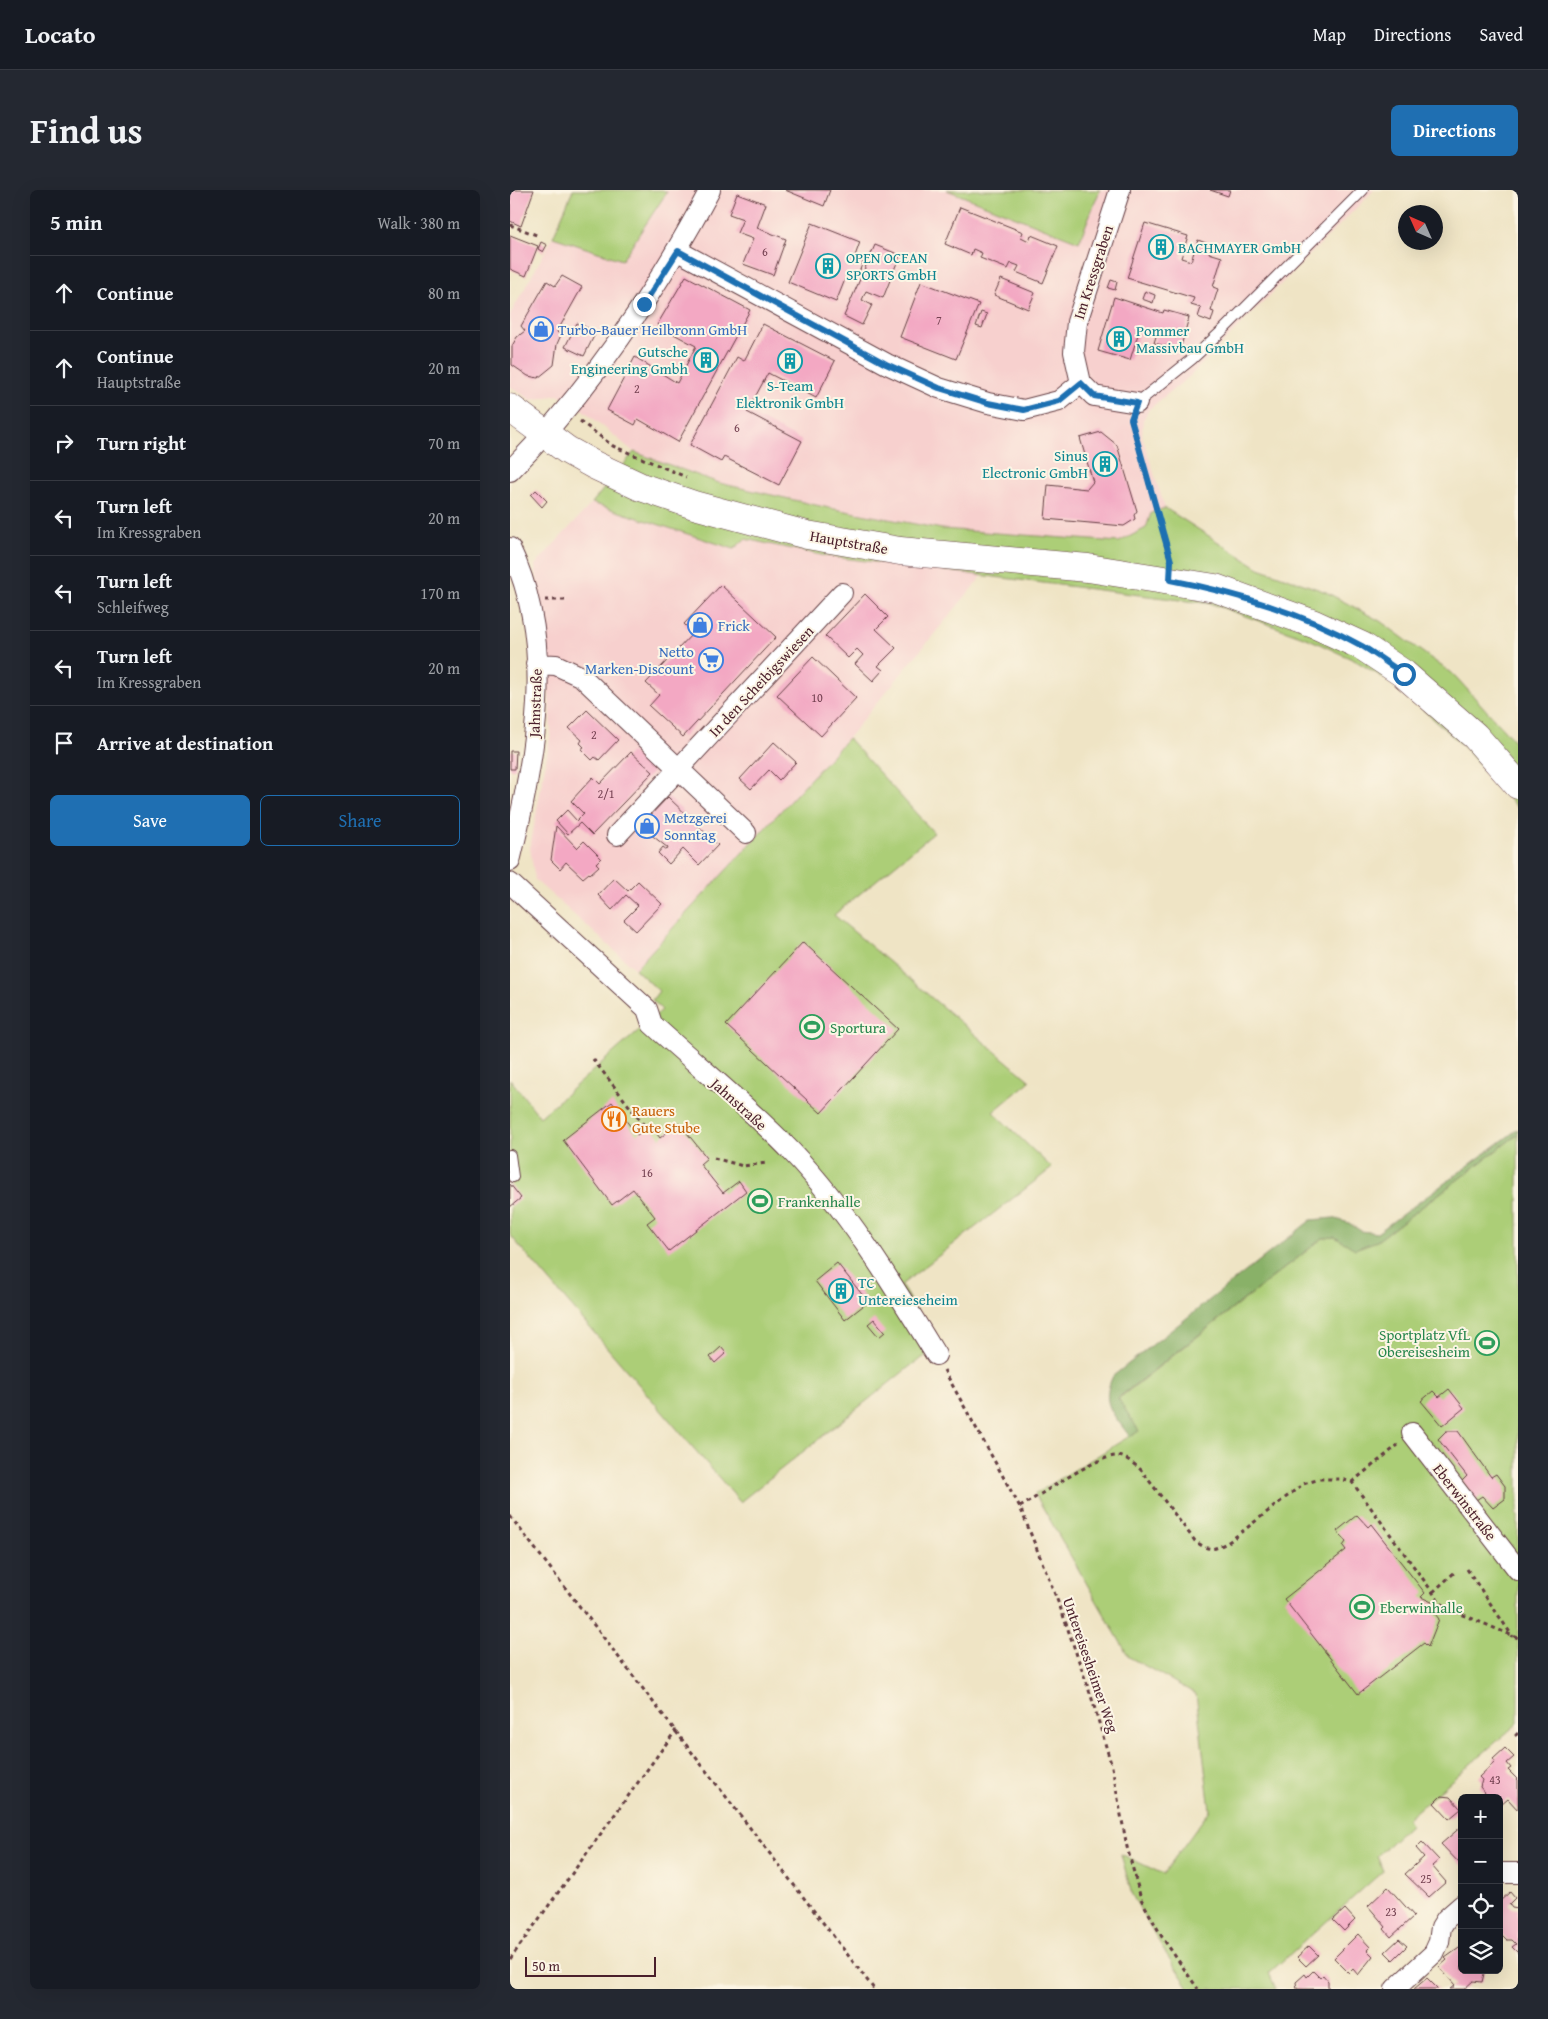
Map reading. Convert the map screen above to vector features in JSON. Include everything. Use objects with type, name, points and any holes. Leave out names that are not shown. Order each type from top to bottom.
[{"type":"main road","name":"Hauptstraße","points":[[510,408],[544,434],[594,465],[641,487],[694,505],[807,535],[900,551],[1088,568],[1214,588],[1314,624],[1362,646],[1404,674],[1468,730],[1518,785]]},
{"type":"street","points":[[510,471],[566,409],[644,304],[678,251],[710,190]]},
{"type":"street","name":"Im Kressgraben","points":[[1081,383],[1074,352],[1077,322],[1120,190]]},
{"type":"street","points":[[678,251],[886,364],[939,388],[988,403],[1024,410],[1059,401],[1081,383],[1094,396],[1137,403]]},
{"type":"street","name":"Jahnstraße","points":[[510,548],[520,568],[530,600],[536,634],[536,713],[532,755],[510,860]]},
{"type":"street","name":"In den Scheibigswiesen","points":[[617,835],[842,593]]},
{"type":"street","points":[[536,664],[556,666],[582,677],[746,832]]},
{"type":"street","name":"Jahnstraße","points":[[510,883],[647,1009],[652,1024],[792,1152],[833,1200],[858,1234],[936,1355]]},
{"type":"street","name":"Eberwinstraße","points":[[1412,1433],[1518,1570]]},
{"type":"street","points":[[1503,1873],[1518,1874]]},
{"type":"street","points":[[1395,1989],[1434,1954],[1446,1919],[1458,1908]]},
{"type":"lane","points":[[1137,403],[1192,359],[1223,330],[1363,190]]},
{"type":"lane","points":[[510,1155],[514,1177]]},
{"type":"path","points":[[510,225],[539,236]]},
{"type":"path","points":[[1137,403],[1131,419],[1171,561],[1162,560]]},
{"type":"path","points":[[566,409],[613,446],[688,477]]},
{"type":"path","points":[[530,600],[569,600]]},
{"type":"path","points":[[593,1058],[642,1124]]},
{"type":"path","points":[[714,1158],[743,1166],[767,1164]]},
{"type":"path","name":"Untereisesheimer Weg","points":[[936,1355],[1020,1507],[1062,1612],[1092,1699],[1112,1766],[1127,1847],[1141,1899],[1162,1937],[1198,1989]]},
{"type":"path","points":[[1352,1482],[1412,1433]]},
{"type":"path","points":[[1020,1507],[1098,1461],[1120,1456],[1141,1470],[1195,1541],[1206,1549],[1217,1549],[1303,1484],[1320,1478],[1352,1482],[1432,1592],[1447,1608],[1518,1638]]},
{"type":"path","points":[[510,1516],[874,1989]]},
{"type":"path","points":[[1467,1569],[1513,1637]]},
{"type":"path","points":[[1432,1592],[1455,1572]]},
{"type":"path","points":[[510,1959],[676,1730]]},
{"type":"path","points":[[1518,1733],[1516,1735],[1518,1737]]},
{"type":"shaded area","points":[[573,190],[1374,190],[1190,376],[1149,409],[1143,420],[1142,436],[1165,508],[1151,513],[1146,528],[1119,542],[942,529],[829,508],[719,483],[634,452],[583,410],[558,395],[531,400],[510,386],[510,315],[553,237]]},
{"type":"shaded area","points":[[592,503],[734,548],[744,539],[826,556],[983,575],[848,738],[635,969],[535,880],[530,848],[551,732],[545,632],[535,565]]},
{"type":"green space","points":[[573,190],[662,190],[667,192],[622,260],[553,237]]},
{"type":"green space","points":[[947,190],[1100,190],[1079,242]]},
{"type":"green space","points":[[634,452],[719,483],[829,508],[942,529],[1119,542],[1146,528],[1151,513],[1165,508],[1259,568],[1326,592],[1380,621],[1455,676],[1518,745],[1518,808],[1462,745],[1397,686],[1356,661],[1309,639],[1212,604],[826,556],[745,539],[734,549],[592,503]]},
{"type":"green space","name":"Frankenhalle","points":[[848,738],[934,833],[834,915],[1030,1081],[993,1112],[1052,1168],[901,1285],[938,1348],[913,1364],[740,1502],[510,1235],[510,1079],[540,1117],[662,1010],[652,1000],[659,991],[635,969]]},
{"type":"green space","points":[[1518,1129],[1518,1134],[1377,1241],[1355,1249],[1335,1237],[1323,1238],[1118,1398],[1139,1431],[1130,1437],[1114,1415],[1108,1402],[1109,1386],[1113,1376],[1311,1220],[1333,1218],[1349,1223],[1361,1231],[1377,1233]]},
{"type":"green space","points":[[1518,1134],[1518,1511],[1515,1513],[1518,1516],[1518,1723],[1407,1819],[1410,1825],[1377,1856],[1383,1871],[1269,1973],[1276,1989],[1190,1989],[1165,1952],[1132,1895],[1121,1854],[1163,1874],[1210,1810],[1196,1694],[1129,1657],[1035,1494],[1138,1431],[1118,1399],[1323,1238],[1335,1237],[1345,1242],[1377,1241]]},
{"type":"building","points":[[510,190],[534,190],[521,226],[510,221]]},
{"type":"building","points":[[785,190],[830,190],[824,206]]},
{"type":"building","points":[[1210,190],[1230,190],[1228,196]]},
{"type":"building","points":[[737,193],[766,204],[757,228],[786,239],[773,275],[743,264],[753,239],[737,233],[743,219],[729,214]]},
{"type":"building","points":[[960,207],[1023,232],[1021,237],[1029,241],[1031,235],[1058,246],[1043,283],[1016,272],[1019,266],[1011,263],[1008,269],[980,258],[982,253],[973,249],[971,255],[945,244]]},
{"type":"building","name":"OPEN OCEAN SPORTS GmbH","points":[[812,223],[860,242],[855,256],[864,259],[858,275],[848,272],[836,302],[788,282]]},
{"type":"building","points":[[1145,223],[1188,236],[1181,258],[1191,261],[1198,240],[1211,245],[1209,253],[1222,257],[1213,287],[1218,289],[1211,311],[1214,312],[1211,322],[1198,317],[1201,308],[1191,305],[1194,298],[1127,278]]},
{"type":"building","points":[[510,235],[538,246],[526,276],[510,269]]},
{"type":"building","points":[[541,242],[547,245],[543,252],[538,249]]},
{"type":"building","points":[[875,245],[900,255],[883,298],[866,291],[862,300],[872,305],[862,325],[844,316]]},
{"type":"building","name":"Turbo-Bauer Heilbronn GmbH","points":[[562,276],[582,287],[557,332],[561,335],[557,344],[554,365],[538,378],[528,376],[512,365],[512,346],[517,337],[525,331],[521,326],[547,281],[555,286]]},
{"type":"building","points":[[686,276],[750,310],[678,442],[638,419],[635,425],[607,410],[635,357],[677,383],[696,346],[657,325]]},
{"type":"building","points":[[1001,279],[1035,293],[1028,309],[994,295]]},
{"type":"building","points":[[1111,280],[1117,282],[1115,290],[1108,288]]},
{"type":"building","points":[[921,282],[979,304],[956,359],[900,337]]},
{"type":"building","points":[[1145,291],[1155,295],[1153,303],[1142,299]]},
{"type":"building","points":[[1114,297],[1163,313],[1164,310],[1189,317],[1180,350],[1154,343],[1157,333],[1140,328],[1130,360],[1098,351]]},
{"type":"building","points":[[981,312],[987,314],[982,328],[976,326]]},
{"type":"building","points":[[577,323],[596,332],[584,356],[565,347]]},
{"type":"building","points":[[763,324],[835,361],[816,398],[768,373],[747,412],[802,441],[779,485],[724,457],[721,462],[690,445],[737,357],[744,361]]},
{"type":"building","name":"Sinus Electronic GmbH","points":[[1101,432],[1117,445],[1137,511],[1134,515],[1135,519],[1124,526],[1045,519],[1048,485],[1087,489],[1093,482],[1080,438]]},
{"type":"building","points":[[536,490],[547,501],[542,507],[531,495]]},
{"type":"building","name":"Netto Marken-Discount","points":[[721,585],[776,637],[683,737],[649,706],[659,695],[646,683],[693,633],[684,624]]},
{"type":"building","points":[[865,594],[888,617],[876,629],[896,648],[878,666],[883,670],[873,681],[855,664],[863,655],[857,649],[848,658],[825,636]]},
{"type":"building","points":[[813,657],[856,698],[821,736],[777,695]]},
{"type":"building","points":[[587,710],[618,740],[599,760],[595,757],[592,760],[581,749],[584,747],[580,743],[582,740],[569,728]]},
{"type":"building","points":[[774,742],[796,762],[779,780],[769,770],[751,789],[740,779]]},
{"type":"building","points":[[510,751],[516,751],[515,769],[510,769]]},
{"type":"building","points":[[631,752],[653,772],[592,835],[580,823],[568,834],[556,821],[567,810],[577,821],[584,814],[571,801],[593,777],[600,784]]},
{"type":"building","points":[[668,797],[718,845],[699,865],[683,849],[669,864],[658,853],[663,847],[667,850],[668,848],[640,826]]},
{"type":"building","points":[[556,826],[577,848],[584,841],[601,858],[596,863],[599,866],[590,874],[583,878],[566,862],[560,869],[551,860]]},
{"type":"building","points":[[614,878],[628,891],[638,881],[662,904],[636,931],[624,920],[638,906],[626,895],[612,910],[598,895]]},
{"type":"building","name":"Sportura","points":[[803,942],[898,1029],[821,1113],[726,1025]]},
{"type":"building","name":"Frankenhalle","points":[[612,1102],[637,1135],[650,1125],[660,1138],[679,1123],[707,1158],[700,1164],[723,1193],[739,1181],[746,1191],[669,1251],[647,1223],[655,1217],[633,1189],[612,1205],[563,1140]]},
{"type":"building","points":[[510,1184],[521,1198],[510,1207]]},
{"type":"building","name":"TC Untereieseheim","points":[[837,1263],[868,1302],[845,1320],[815,1281]]},
{"type":"building","points":[[874,1319],[885,1332],[879,1337],[868,1324]]},
{"type":"building","points":[[721,1347],[726,1353],[715,1363],[710,1357]]},
{"type":"building","points":[[1449,1389],[1464,1408],[1442,1426],[1421,1401],[1433,1391],[1439,1397]]},
{"type":"building","points":[[1446,1431],[1458,1431],[1491,1477],[1496,1474],[1505,1486],[1505,1499],[1493,1508],[1482,1496],[1476,1500],[1462,1481],[1467,1476],[1438,1439]]},
{"type":"building","name":"Eberwinhalle","points":[[1357,1515],[1368,1527],[1371,1524],[1425,1593],[1421,1597],[1436,1604],[1432,1610],[1439,1619],[1428,1647],[1424,1643],[1358,1694],[1284,1599],[1346,1550],[1343,1546],[1346,1542],[1337,1531]]},
{"type":"building","points":[[1505,1748],[1514,1757],[1507,1763],[1511,1768],[1508,1770],[1518,1780],[1518,1810],[1508,1799],[1503,1803],[1503,1794],[1486,1794],[1480,1787],[1482,1780],[1479,1777],[1495,1762],[1493,1759]]},
{"type":"building","points":[[1441,1796],[1450,1797],[1458,1806],[1458,1812],[1449,1819],[1434,1803]]},
{"type":"building","points":[[1458,1829],[1458,1862],[1441,1844]]},
{"type":"building","points":[[1422,1842],[1439,1860],[1432,1866],[1446,1882],[1429,1897],[1405,1874],[1424,1857],[1416,1848]]},
{"type":"building","points":[[1388,1887],[1414,1916],[1391,1937],[1384,1929],[1386,1927],[1368,1906]]},
{"type":"building","points":[[1510,1892],[1515,1898],[1509,1904],[1512,1908],[1518,1909],[1518,1953],[1512,1947],[1516,1944],[1503,1936],[1503,1898]]},
{"type":"building","points":[[1345,1909],[1355,1920],[1344,1931],[1333,1920]]},
{"type":"building","points":[[1358,1934],[1370,1947],[1367,1950],[1373,1956],[1358,1975],[1353,1969],[1349,1973],[1334,1958]]},
{"type":"building","points":[[1399,1939],[1407,1946],[1393,1960],[1385,1952]]},
{"type":"building","points":[[1309,1946],[1318,1955],[1306,1966],[1297,1957]]},
{"type":"building","points":[[1458,1949],[1458,1974],[1484,1974],[1482,1982],[1473,1981],[1464,1989],[1450,1989],[1455,1985],[1439,1967],[1447,1960],[1445,1958]]},
{"type":"building","points":[[1313,1971],[1320,1978],[1323,1975],[1328,1981],[1328,1989],[1297,1989],[1296,1982],[1305,1974],[1307,1977]]},
{"type":"building","points":[[1427,1978],[1438,1989],[1414,1989]]},
{"type":"place","name":"BACHMAYER GmbH","points":[[1161,247]]},
{"type":"place","name":"OPEN OCEAN SPORTS GmbH","points":[[828,266]]},
{"type":"place","name":"Turbo-Bauer Heilbronn GmbH","points":[[541,329]]},
{"type":"place","name":"Pommer Massivbau GmbH","points":[[1119,339]]},
{"type":"place","name":"Gutsche Engineering Gmbh","points":[[706,360]]},
{"type":"place","name":"S-Team Elektronik GmbH","points":[[790,361]]},
{"type":"place","name":"Sinus Electronic GmbH","points":[[1105,464]]},
{"type":"place","name":"Frick","points":[[700,625]]},
{"type":"place","name":"Netto Marken-Discount","points":[[711,660]]},
{"type":"place","name":"Metzgerei Sonntag","points":[[647,826]]},
{"type":"place","name":"Sportura","points":[[812,1027]]},
{"type":"place","name":"Rauers Gute Stube","points":[[614,1119]]},
{"type":"place","name":"Frankenhalle","points":[[760,1201]]},
{"type":"place","name":"TC Untereieseheim","points":[[841,1291]]},
{"type":"place","name":"Sportplatz VfL Obereisesheim","points":[[1487,1343]]},
{"type":"place","name":"Eberwinhalle","points":[[1362,1607]]},
{"type":"route","points":[[644,304],[678,251],[886,364],[939,388],[988,403],[1024,410],[1059,401],[1081,383],[1094,396],[1137,403],[1131,419],[1171,561],[1170,580],[1214,588],[1314,624],[1362,646],[1404,674]]}]
